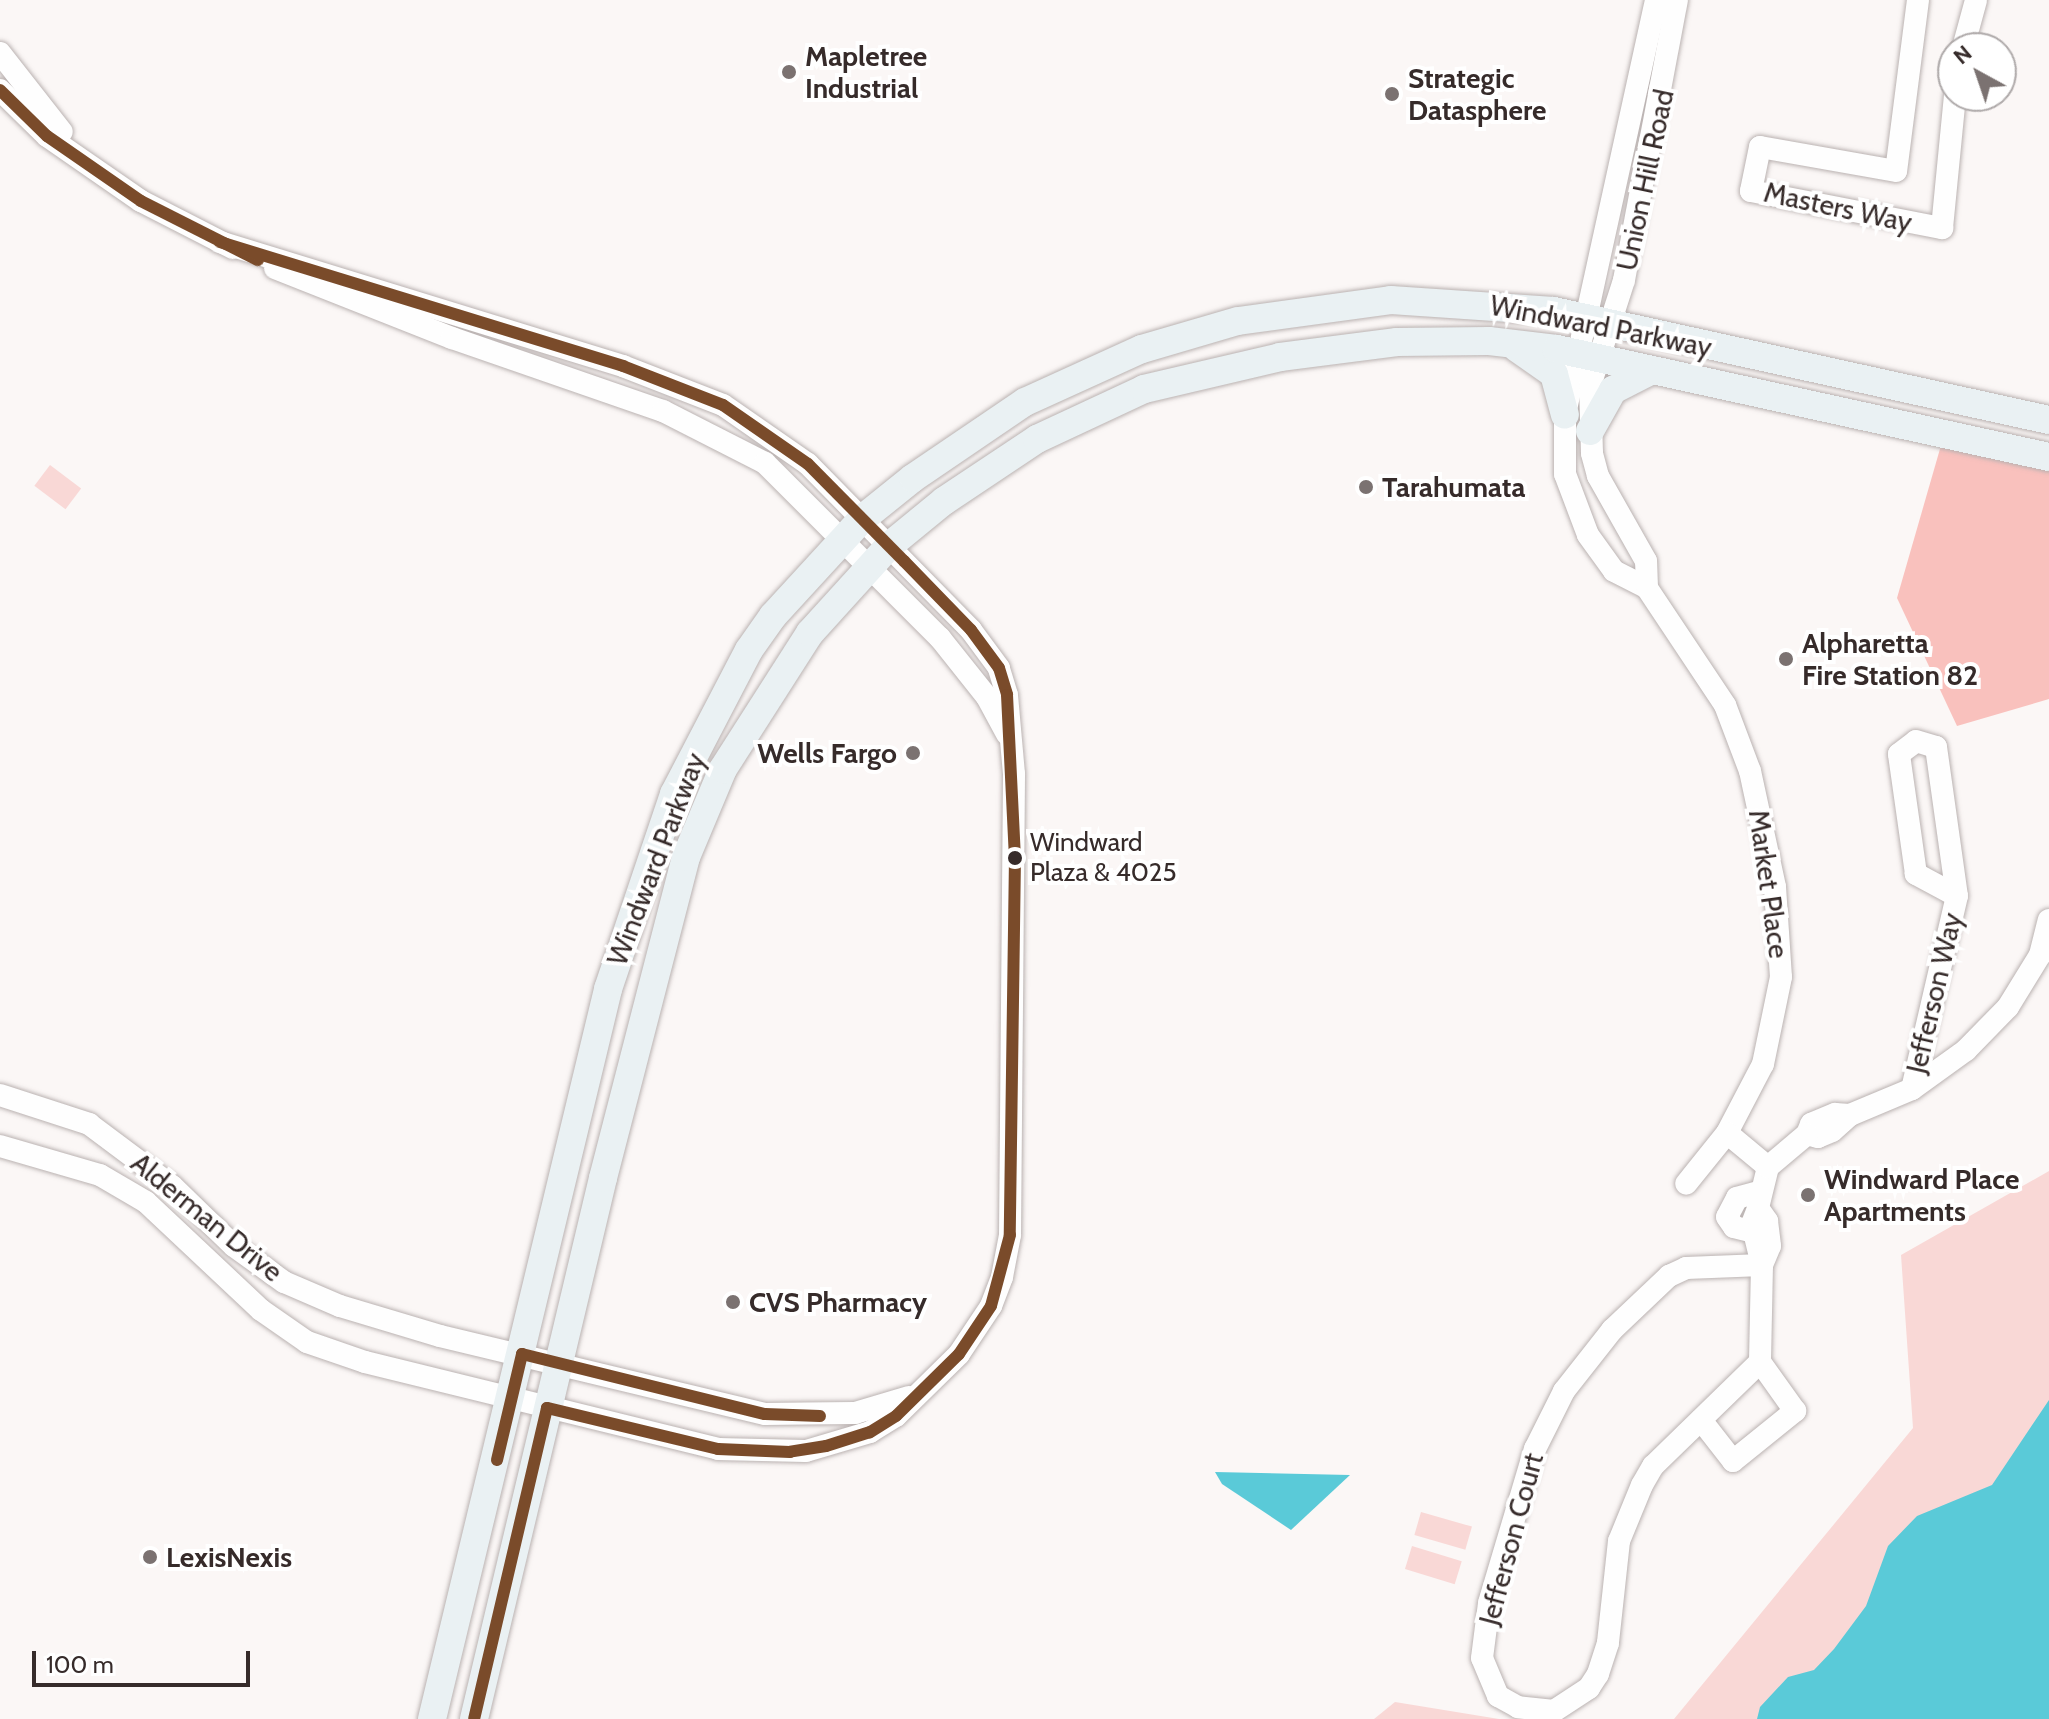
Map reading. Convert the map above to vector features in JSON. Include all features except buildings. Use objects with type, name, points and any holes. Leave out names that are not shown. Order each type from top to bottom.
[{"type":"main road","name":"Windward Parkway","points":[[432,1719],[608,989],[674,794],[749,650],[773,616],[862,519],[971,435],[1025,402],[1179,337],[1309,307],[1391,300],[1462,301],[1599,320],[2049,420]]},
{"type":"main road","name":"Windward Parkway","points":[[474,1719],[558,1363],[686,857],[723,769],[763,700],[810,633],[889,546],[999,462],[1080,416],[1144,389],[1341,347],[1510,344],[1588,355],[2049,457]]},
{"type":"main road","points":[[1510,344],[1554,374],[1565,415]]},
{"type":"main road","points":[[1590,431],[1613,390],[1652,370]]},
{"type":"street","name":"Union Hill Road","points":[[1599,320],[1633,92],[1656,0]]},
{"type":"street","name":"Union Hill Road","points":[[1588,355],[1663,95],[1677,0]]},
{"type":"street","name":"Masters Way","points":[[1918,0],[1896,171],[1760,147],[1751,191],[1942,228],[1953,112]]},
{"type":"street","points":[[1967,32],[1976,0]]},
{"type":"street","points":[[0,53],[89,163]]},
{"type":"street","points":[[0,90],[47,136],[164,214],[220,242],[304,281],[663,411],[735,445],[765,463],[866,570],[956,658],[987,697],[1012,746]]},
{"type":"street","points":[[1633,92],[1663,95]]},
{"type":"street","name":"Alderman Drive","points":[[0,1146],[100,1175],[146,1202],[261,1310],[307,1342],[511,1399],[718,1449],[790,1452],[870,1432],[918,1394],[959,1354],[991,1306],[1010,1235],[1012,746],[999,668],[971,630],[808,464],[723,405],[623,366],[220,242]]},
{"type":"street","name":"Market Place","points":[[1588,355],[1565,415],[1565,474],[1576,510],[1614,571],[1647,588],[1701,664],[1739,733],[1775,887],[1782,937],[1773,1027],[1763,1064],[1727,1133],[1686,1184]]},
{"type":"street","name":"Market Place","points":[[1588,355],[1590,431],[1598,476],[1646,561],[1647,588]]},
{"type":"street","name":"Jefferson Way","points":[[1912,1089],[1957,896],[1936,747],[1916,741],[1899,754],[1916,874],[1957,896]]},
{"type":"street","points":[[1701,1420],[1733,1461],[1795,1411],[1760,1362],[1762,1265],[1758,1200],[1768,1167],[1807,1134],[1811,1124],[1829,1124],[1912,1089],[1966,1050],[2008,1007],[2040,955],[2049,920]]},
{"type":"street","name":"Alderman Drive","points":[[0,1095],[89,1124],[172,1186],[234,1246],[284,1282],[340,1306],[765,1414],[801,1418],[855,1413],[918,1394]]},
{"type":"street","points":[[1727,1133],[1768,1167]]},
{"type":"street","points":[[1758,1200],[1737,1198],[1727,1211],[1734,1227],[1761,1234]]},
{"type":"street","name":"Jefferson Court","points":[[1760,1362],[1653,1466],[1625,1520],[1608,1643],[1589,1688],[1554,1711],[1518,1707],[1498,1696],[1482,1658],[1489,1603],[1535,1449],[1564,1391],[1605,1338],[1669,1276],[1686,1268],[1762,1265]]},
{"type":"shaded area","points":[[1944,435],[2049,460],[2049,699],[1957,726],[1897,598]]},
{"type":"shaded area","points":[[50,465],[81,488],[65,509],[34,486]]},
{"type":"shaded area","points":[[2049,1171],[2049,1719],[1674,1719],[1913,1428],[1901,1255]]},
{"type":"shaded area","points":[[1421,1512],[1472,1527],[1465,1550],[1414,1535]]},
{"type":"shaded area","points":[[1412,1546],[1462,1561],[1455,1584],[1405,1569]]},
{"type":"shaded area","points":[[1395,1702],[1499,1719],[1374,1719]]},
{"type":"water","points":[[2049,1400],[2049,1719],[1757,1719],[1760,1707],[1788,1677],[1814,1670],[1834,1649],[1866,1606],[1888,1546],[1917,1516],[1992,1485]]},
{"type":"water","points":[[1215,1472],[1350,1475],[1291,1530],[1222,1484]]},
{"type":"transit line","points":[[0,90],[47,136],[141,201],[258,260]]},
{"type":"transit line","points":[[220,242],[623,366],[723,405],[808,464],[904,561],[971,630],[999,668],[1007,695],[1015,857],[1010,1235],[991,1306],[959,1354],[896,1416],[870,1432],[826,1446],[790,1452],[718,1449],[547,1408],[474,1719]]},
{"type":"transit line","points":[[497,1460],[522,1354],[765,1414],[820,1416]]},
{"type":"place","name":"Mapletree Industrial","points":[[789,72]]},
{"type":"place","name":"Strategic Datasphere","points":[[1392,94]]},
{"type":"place","name":"Tarahumata","points":[[1366,487]]},
{"type":"place","name":"Alpharetta Fire Station 82","points":[[1786,659]]},
{"type":"place","name":"Wells Fargo","points":[[913,753]]},
{"type":"place","name":"Windward Plaza & 4025","points":[[1015,858]]},
{"type":"place","name":"Windward Place Apartments","points":[[1808,1195]]},
{"type":"place","name":"CVS Pharmacy","points":[[733,1302]]},
{"type":"place","name":"LexisNexis","points":[[150,1557]]}]
